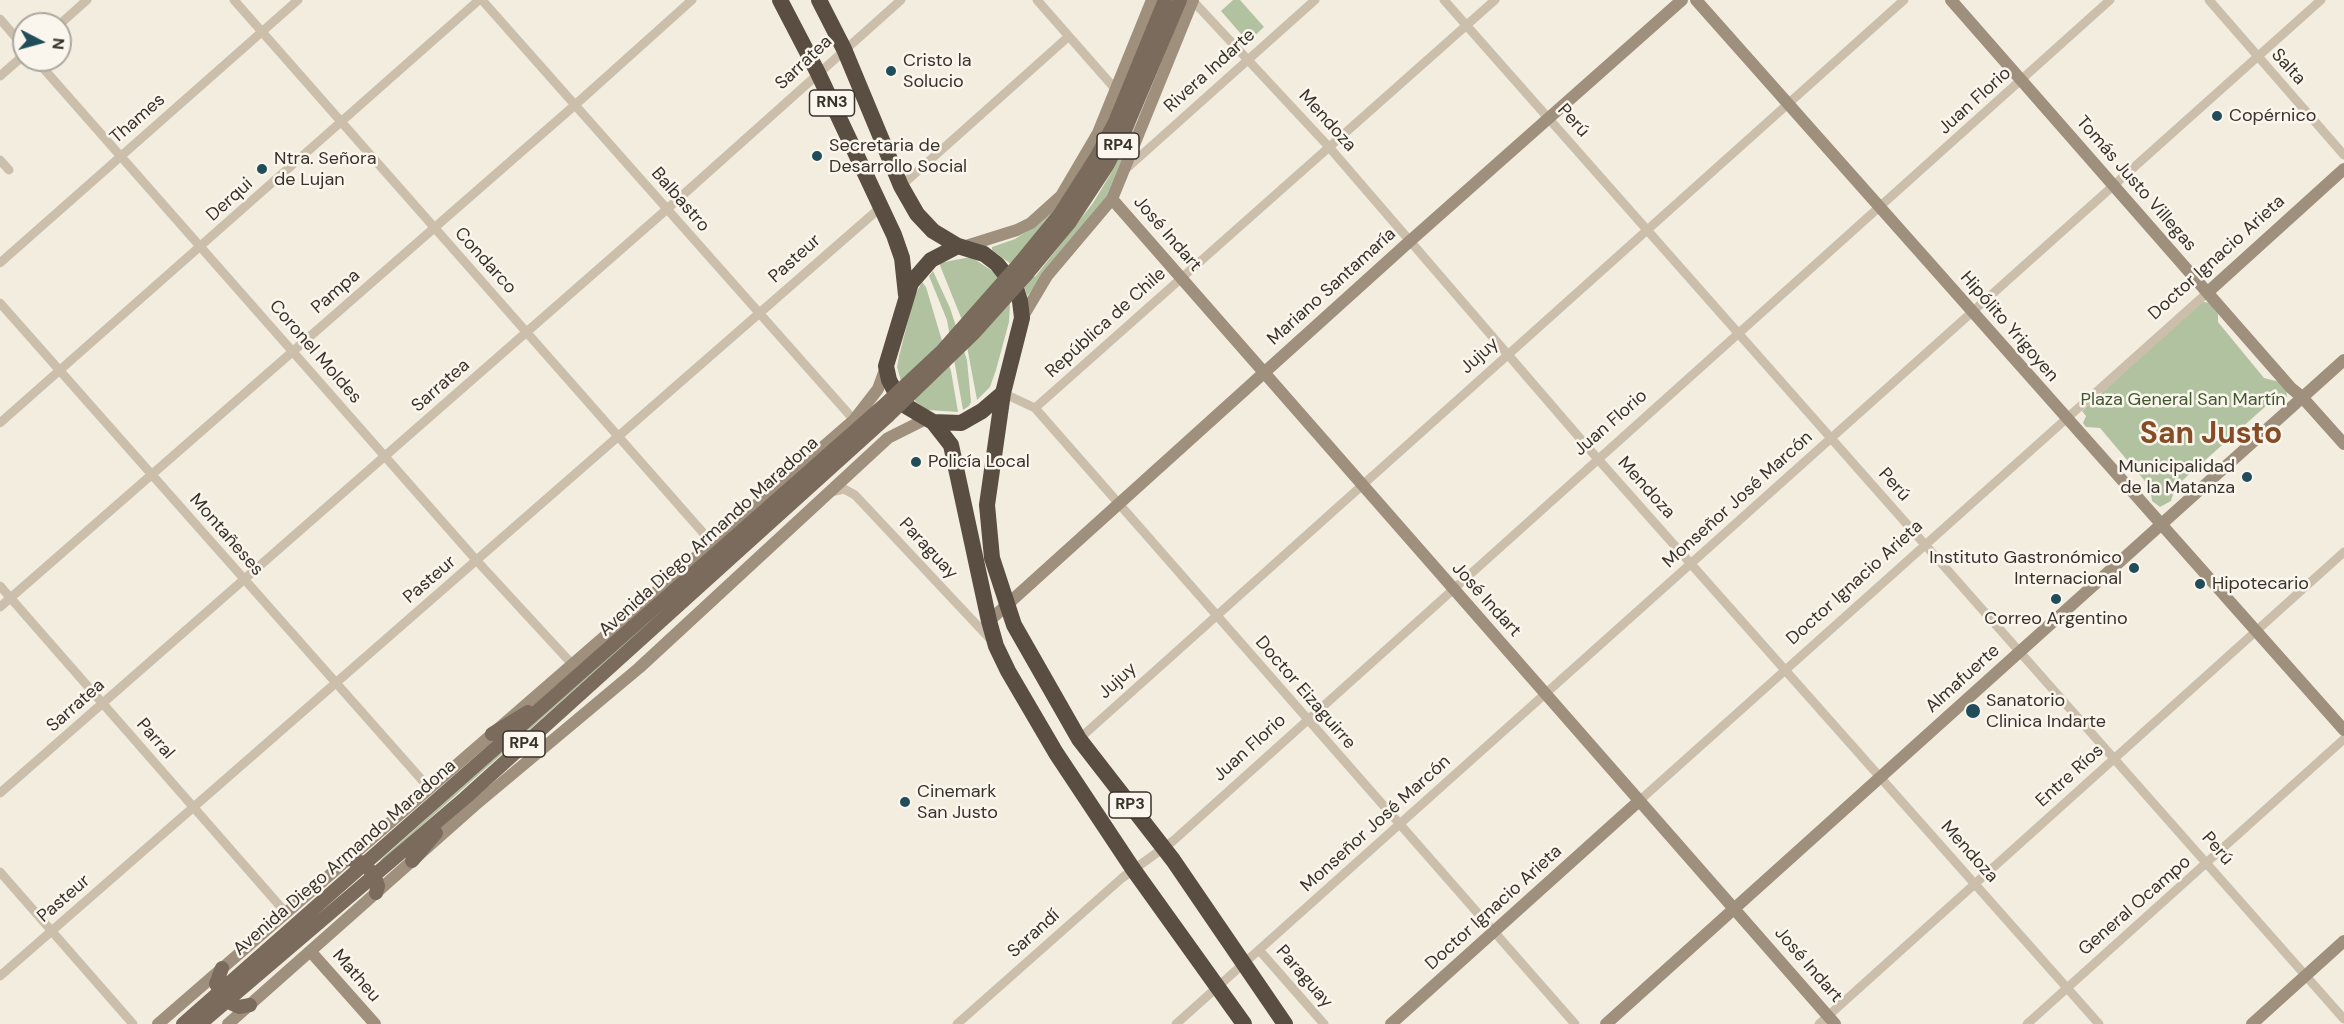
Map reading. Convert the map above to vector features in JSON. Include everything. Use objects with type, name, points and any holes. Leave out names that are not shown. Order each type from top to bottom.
[{"type":"highway","name":"RN3","points":[[780,0],[881,207],[902,258],[906,296]]},
{"type":"highway","name":"RN3","points":[[819,0],[844,49],[901,186],[923,222],[962,246],[984,254],[1006,274],[1016,288],[1022,318],[1003,393]]},
{"type":"highway","name":"RN3","points":[[886,366],[906,296],[921,269],[931,260],[962,246]]},
{"type":"highway","points":[[886,366],[892,387],[899,399],[930,421],[961,423],[982,411],[1003,393]]},
{"type":"highway","name":"RP3","points":[[1003,393],[989,481],[987,525],[996,574],[1022,641],[1079,739],[1164,848],[1285,1024]]},
{"type":"highway","name":"RP3","points":[[930,421],[948,440],[953,454],[996,646],[1056,753],[1133,869],[1244,1024]]},
{"type":"main road","name":"Avenida Diego Armando Maradona","points":[[1023,269],[1097,156],[1115,122],[1165,0]]},
{"type":"main road","name":"Avenida Diego Armando Maradona","points":[[183,1024],[222,997],[375,877],[465,798],[885,412],[950,342],[1070,222],[1107,166],[1123,135],[1180,0]]},
{"type":"main road","name":"Avenida Diego Armando Maradona","points":[[200,1024],[222,997],[364,863],[885,412]]},
{"type":"main road","points":[[492,734],[561,693]]},
{"type":"main road","points":[[412,861],[465,798]]},
{"type":"main road","points":[[349,859],[364,863],[375,877],[378,886],[376,893]]},
{"type":"main road","points":[[222,968],[216,984],[222,997],[239,1007],[250,1005]]},
{"type":"street","points":[[72,13],[87,0]]},
{"type":"street","name":"Condarco","points":[[234,0],[617,437],[713,543]]},
{"type":"street","name":"Thames","points":[[0,262],[298,0]]},
{"type":"street","name":"Balbastro","points":[[481,0],[854,420]]},
{"type":"street","name":"Derqui","points":[[0,423],[202,248],[341,122],[481,0]]},
{"type":"street","name":"Pampa","points":[[0,607],[692,0]]},
{"type":"street","name":"Sarratea","points":[[0,793],[666,210],[901,0]]},
{"type":"street","points":[[1037,0],[1117,91]]},
{"type":"street","points":[[962,246],[1003,236],[1024,226],[1060,196],[1098,133],[1117,91],[1152,0]]},
{"type":"street","points":[[1022,318],[1047,276],[1112,199],[1127,168],[1193,0]]},
{"type":"street","name":"Mendoza","points":[[1193,0],[1329,147],[1597,458],[2099,1024]]},
{"type":"street","name":"Rivera Indarte","points":[[1127,168],[1247,58],[1315,0]]},
{"type":"street","name":"Perú","points":[[1444,0],[2344,1019]]},
{"type":"street","name":"República de Chile","points":[[1035,408],[1495,0]]},
{"type":"street","name":"Mariano Santamaría","points":[[989,621],[1006,603],[1682,0]]},
{"type":"street","name":"Hipólito Yrigoyen","points":[[1696,0],[2344,730]]},
{"type":"street","name":"Jujuy","points":[[1079,739],[1904,0]]},
{"type":"street","name":"Tomás Justo Villegas","points":[[1951,0],[2291,388],[2302,397],[2344,444]]},
{"type":"street","name":"Juan Florio","points":[[1133,869],[1164,848],[1453,591],[1597,458],[1881,208],[2110,0]]},
{"type":"street","name":"Salta","points":[[2209,0],[2344,155]]},
{"type":"street","name":"Monseñor José Marcón","points":[[1176,1024],[2321,0]]},
{"type":"street","points":[[0,19],[12,32]]},
{"type":"street","points":[[901,186],[1068,37]]},
{"type":"street","points":[[0,76],[12,66]]},
{"type":"street","name":"Coronel Moldes","points":[[47,72],[477,561],[572,664]]},
{"type":"street","points":[[0,160],[9,170]]},
{"type":"street","name":"Doctor Ignacio Arieta","points":[[1391,1024],[2344,169]]},
{"type":"street","name":"José Indart","points":[[1112,199],[1265,371],[1360,485],[1734,909],[1827,1021]]},
{"type":"street","name":"Pasteur","points":[[0,976],[881,207]]},
{"type":"street","name":"Montañeses","points":[[0,303],[429,788]]},
{"type":"street","name":"Almafuerte","points":[[1606,1024],[2344,360]]},
{"type":"street","name":"Avenida Diego Armando Maradona","points":[[158,1024],[854,420],[879,389],[886,366]]},
{"type":"street","name":"Doctor Eizaguirre","points":[[1003,393],[1035,408],[1398,825],[1575,1024]]},
{"type":"street","points":[[228,1024],[412,861],[639,668],[888,438],[930,421]]},
{"type":"street","name":"Paraguay","points":[[829,493],[844,489],[855,495],[996,646]]},
{"type":"street","name":"Entre Ríos","points":[[1827,1021],[1975,884],[2344,552]]},
{"type":"street","name":"Parral","points":[[0,586],[286,913]]},
{"type":"street","name":"General Ocampo","points":[[2027,1024],[2208,864],[2344,739]]},
{"type":"street","name":"Sarandí","points":[[957,1024],[1133,869]]},
{"type":"street","points":[[0,872],[133,1024]]},
{"type":"street","points":[[2252,1024],[2344,941]]},
{"type":"street","name":"Paraguay","points":[[1260,951],[1324,1024]]},
{"type":"street","name":"Matheu","points":[[311,952],[375,1024]]},
{"type":"green space","points":[[1186,0],[1139,117],[1137,120]]},
{"type":"green space","points":[[1233,0],[1240,0],[1264,27],[1248,42],[1221,11]]},
{"type":"green space","points":[[1137,120],[1106,198],[1027,296],[1023,282],[1011,264],[992,250],[992,247],[1015,239],[1034,227],[1088,167],[1021,258],[1035,277],[1093,203],[1113,170]]},
{"type":"green space","points":[[971,257],[1000,276],[1010,304],[1009,322],[996,370],[990,387],[977,400],[962,320],[939,263]]},
{"type":"green space","points":[[933,271],[950,308],[967,360],[971,402],[963,410],[947,320],[929,276]]},
{"type":"green space","points":[[922,282],[926,287],[951,371],[958,412],[928,410],[916,402],[901,381],[897,367],[914,297]]},
{"type":"green space","name":"Plaza General San Martín","points":[[2199,303],[2210,303],[2218,314],[2218,322],[2264,378],[2280,382],[2286,389],[2287,397],[2282,403],[2266,406],[2175,487],[2171,501],[2160,507],[2152,501],[2150,487],[2100,428],[2086,427],[2083,423],[2086,416],[2082,411]]},
{"type":"green space","points":[[666,608],[384,859],[379,861],[659,612]]},
{"type":"place","name":"Cristo la Solucio","points":[[891,71]]},
{"type":"place","name":"Copérnico","points":[[2217,116]]},
{"type":"place","name":"Secretaria de Desarrollo Social","points":[[817,156]]},
{"type":"place","name":"Ntra. Señora de Lujan","points":[[262,169]]},
{"type":"place","name":"Policía Local","points":[[916,462]]},
{"type":"place","name":"Municipalidad de la Matanza","points":[[2247,477]]},
{"type":"place","name":"Instituto Gastronómico Internacional","points":[[2134,568]]},
{"type":"place","name":"Hipotecario","points":[[2200,584]]},
{"type":"place","name":"Correo Argentino","points":[[2056,599]]},
{"type":"place","name":"Sanatorio Clinica Indarte","points":[[1973,711]]},
{"type":"place","name":"Cinemark San Justo","points":[[905,802]]},
{"type":"district","name":"San Justo","points":[[2211,435]]}]
